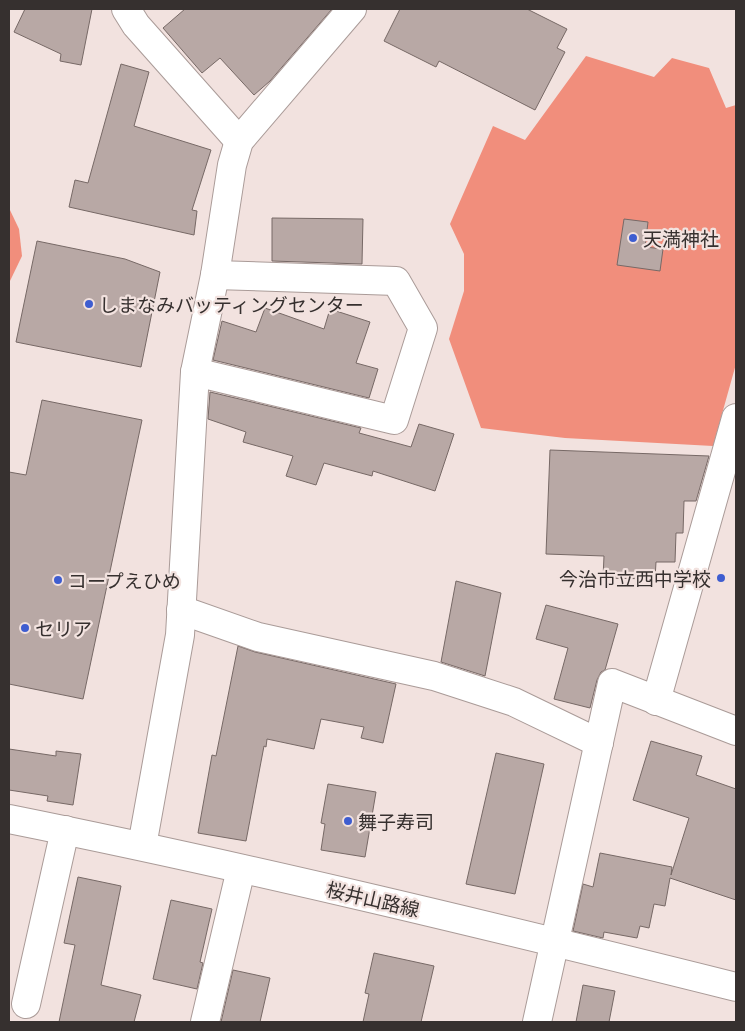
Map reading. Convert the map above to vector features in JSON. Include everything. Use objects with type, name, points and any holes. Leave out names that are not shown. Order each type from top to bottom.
[{"type":"street","points":[[126,9],[136,25],[239,140]]},
{"type":"street","points":[[142,846],[180,635],[195,372],[214,275],[232,164],[239,140],[352,9]]},
{"type":"street","points":[[195,372],[394,420],[423,328],[396,281],[214,275]]},
{"type":"street","points":[[656,701],[736,418]]},
{"type":"street","points":[[181,610],[258,637],[434,676],[514,702],[599,743]]},
{"type":"street","points":[[537,1022],[612,683],[736,731]]},
{"type":"street","name":"桜井山路線","points":[[9,819],[142,846],[555,942],[736,987]]},
{"type":"street","points":[[26,1004],[65,830]]},
{"type":"street","points":[[205,1022],[241,869]]},
{"type":"shaded area","points":[[586,56],[654,77],[672,58],[709,68],[726,108],[736,105],[736,364],[713,446],[565,438],[481,428],[449,339],[464,291],[464,254],[450,224],[493,126],[525,140]]},
{"type":"shaded area","points":[[9,208],[19,229],[22,256],[9,283]]},
{"type":"building","points":[[25,9],[92,9],[81,65],[60,61],[61,54],[14,32]]},
{"type":"building","points":[[185,9],[332,9],[270,81],[254,95],[220,58],[202,73],[163,28]]},
{"type":"building","points":[[400,9],[527,9],[567,29],[557,48],[565,52],[535,110],[439,61],[436,67],[384,41]]},
{"type":"building","points":[[121,64],[149,72],[134,126],[211,150],[192,210],[197,211],[194,235],[69,207],[75,180],[88,183]]},
{"type":"building","points":[[272,218],[363,219],[362,264],[272,261]]},
{"type":"building","points":[[624,219],[648,222],[645,247],[663,249],[660,271],[617,265]]},
{"type":"building","name":"しまなみバッティングセンター","points":[[37,241],[125,259],[160,272],[141,367],[16,342]]},
{"type":"building","points":[[265,308],[324,329],[330,309],[370,322],[356,363],[378,369],[369,398],[213,360],[222,321],[256,332]]},
{"type":"building","points":[[210,392],[361,428],[359,433],[411,447],[419,424],[454,434],[435,491],[373,471],[372,476],[324,463],[316,485],[286,476],[293,456],[243,442],[246,432],[208,419]]},
{"type":"building","name":"コープえひめ","points":[[42,400],[142,420],[83,699],[9,684],[9,472],[26,475]]},
{"type":"building","points":[[550,450],[709,456],[696,501],[684,501],[683,533],[676,533],[675,562],[656,562],[655,579],[603,578],[604,556],[546,554]]},
{"type":"building","points":[[456,581],[501,593],[485,676],[441,662]]},
{"type":"building","points":[[546,605],[618,624],[605,670],[601,672],[597,680],[590,708],[554,699],[568,648],[536,639]]},
{"type":"building","points":[[238,646],[255,652],[396,684],[383,743],[361,738],[364,727],[321,719],[314,749],[267,739],[266,747],[264,746],[246,841],[198,833],[212,755],[216,756]]},
{"type":"building","points":[[651,741],[702,756],[696,775],[736,789],[736,900],[670,878],[665,906],[654,904],[649,928],[640,926],[637,938],[604,932],[603,938],[573,931],[583,884],[593,887],[600,853],[672,867],[671,875],[689,818],[633,800]]},
{"type":"building","points":[[9,749],[56,756],[56,751],[81,754],[73,805],[47,801],[48,796],[9,790]]},
{"type":"building","points":[[496,753],[544,764],[515,894],[466,884]]},
{"type":"building","points":[[328,784],[376,792],[365,857],[321,850],[325,824],[321,823]]},
{"type":"building","points":[[78,877],[121,886],[101,985],[141,995],[134,1022],[59,1022],[75,945],[64,943]]},
{"type":"building","points":[[171,900],[212,909],[200,962],[203,963],[197,989],[153,979]]},
{"type":"building","points":[[374,953],[434,966],[421,1022],[363,1022],[369,994],[365,993]]},
{"type":"building","points":[[233,970],[270,978],[260,1022],[221,1022]]},
{"type":"building","points":[[583,985],[615,991],[609,1022],[576,1022]]},
{"type":"place","name":"天満神社","points":[[633,238]]},
{"type":"place","name":"しまなみバッティングセンター","points":[[89,304]]},
{"type":"place","name":"今治市立西中学校","points":[[721,578]]},
{"type":"place","name":"コープえひめ","points":[[58,580]]},
{"type":"place","name":"セリア","points":[[25,628]]},
{"type":"place","name":"舞子寿司","points":[[348,821]]}]
